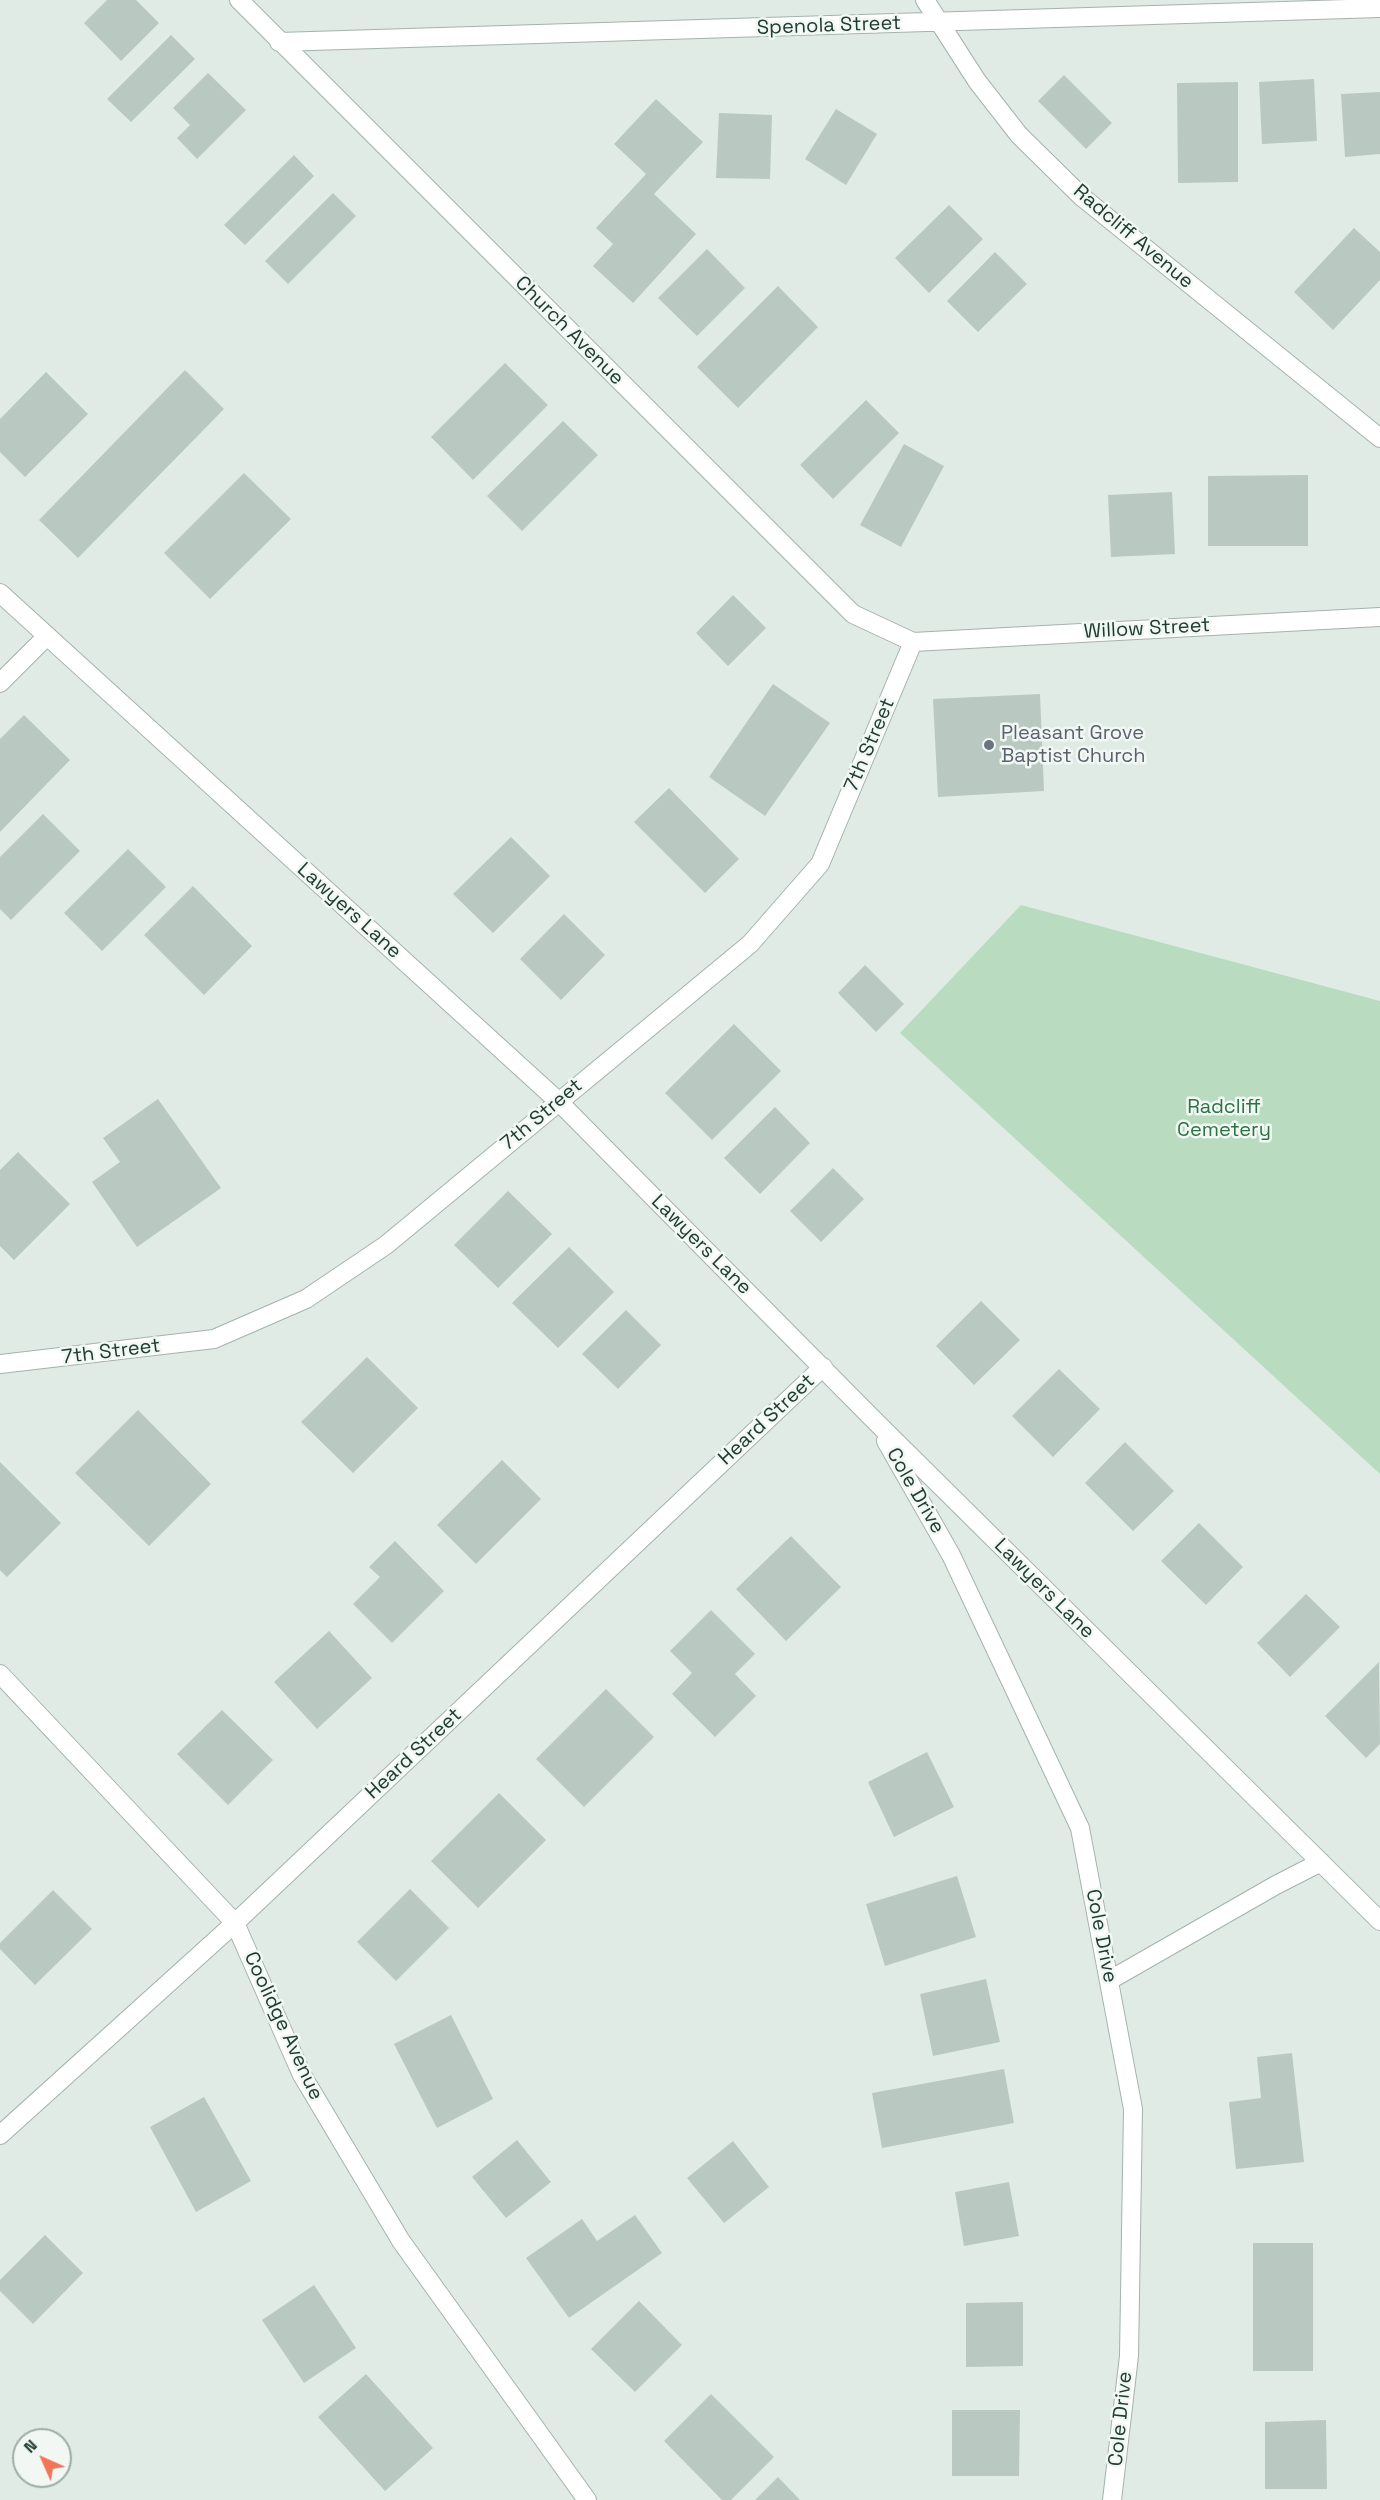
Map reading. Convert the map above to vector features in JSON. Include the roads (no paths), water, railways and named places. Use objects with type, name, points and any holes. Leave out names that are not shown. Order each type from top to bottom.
[{"type":"street","name":"Church Avenue","points":[[238,0],[853,614],[913,642]]},
{"type":"street","name":"Radcliff Avenue","points":[[925,0],[977,81],[1019,135],[1082,197],[1380,438]]},
{"type":"street","name":"Spenola Street","points":[[279,42],[1380,8]]},
{"type":"street","name":"Lawyers Lane","points":[[0,593],[558,1101],[874,1420],[1380,1921]]},
{"type":"street","name":"Willow Street","points":[[913,642],[1380,617]]},
{"type":"street","points":[[0,683],[47,636]]},
{"type":"street","name":"7th Street","points":[[0,1364],[214,1339],[306,1299],[386,1245],[750,944],[820,864],[913,642]]},
{"type":"street","name":"Heard Street","points":[[0,2135],[235,1923],[823,1367]]},
{"type":"street","name":"Cole Drive","points":[[874,1420],[951,1555],[1080,1828],[1133,2109],[1128,2356],[1112,2500]]},
{"type":"street","name":"Coolidge Avenue","points":[[0,1674],[235,1923],[302,2075],[401,2241],[587,2500]]},
{"type":"street","points":[[1110,1980],[1320,1862]]},
{"type":"place","name":"Pleasant Grove Baptist Church","points":[[989,745]]},
{"type":"park label","name":"Radcliff Cemetery","points":[[1224,1120]]}]
